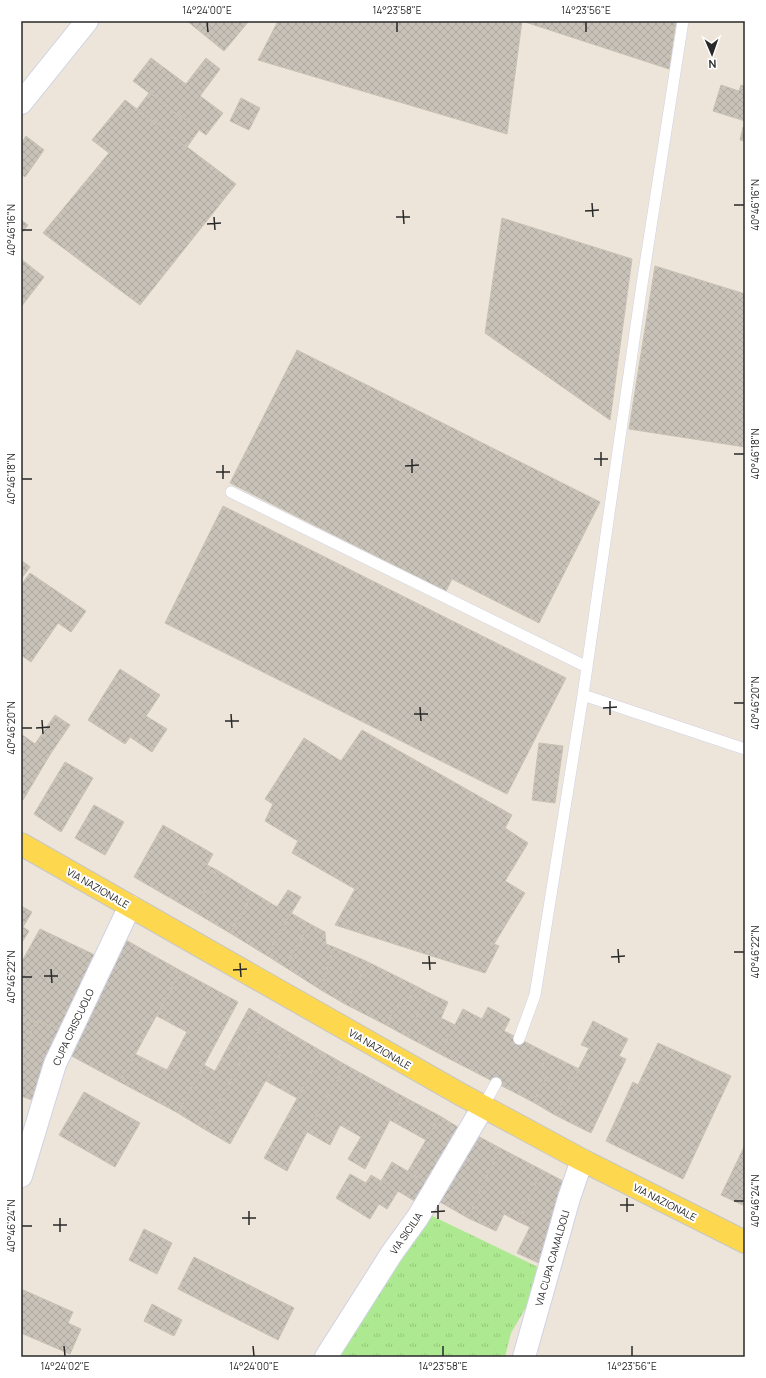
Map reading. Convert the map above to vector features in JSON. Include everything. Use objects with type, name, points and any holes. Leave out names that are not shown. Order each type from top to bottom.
[{"type":"main road","name":"VIA NAZIONALE","points":[[21,844],[483,1107],[582,1160],[745,1242]]},
{"type":"street","points":[[21,104],[87,21]]},
{"type":"street","name":"CUPA CRISCUOLO","points":[[21,1176],[54,1064],[130,906]]},
{"type":"street","name":"VIA SICILIA","points":[[326,1357],[392,1253],[418,1217],[483,1107]]},
{"type":"street","name":"VIA CUPA CAMALDOLI","points":[[524,1357],[569,1198],[582,1160]]},
{"type":"lane","points":[[519,1039],[535,995],[583,696],[640,298],[684,21]]},
{"type":"lane","points":[[231,492],[586,667]]},
{"type":"lane","points":[[583,696],[745,749]]},
{"type":"lane","points":[[483,1107],[496,1083]]},
{"type":"green space","points":[[428,1214],[540,1268],[531,1299],[511,1333],[505,1357],[332,1357]]},
{"type":"building","points":[[187,21],[249,21],[224,51]]},
{"type":"building","points":[[278,21],[522,21],[507,134],[258,60]]},
{"type":"building","points":[[522,21],[676,21],[669,69]]},
{"type":"building","points":[[151,58],[186,84],[206,58],[220,69],[200,96],[223,113],[206,135],[133,81]]},
{"type":"building","points":[[721,85],[739,91],[741,85],[745,86],[745,121],[713,111]]},
{"type":"building","points":[[149,93],[199,130],[187,147],[137,109]]},
{"type":"building","points":[[241,98],[260,108],[249,130],[230,121]]},
{"type":"building","points":[[125,100],[236,184],[140,305],[43,233],[109,153],[92,140]]},
{"type":"building","points":[[743,127],[745,128],[745,141],[740,140]]},
{"type":"building","points":[[26,136],[44,150],[25,177],[21,174],[21,144]]},
{"type":"building","points":[[502,218],[632,259],[610,420],[485,333]]},
{"type":"building","points":[[21,220],[28,225],[21,234]]},
{"type":"building","points":[[21,259],[44,277],[21,307]]},
{"type":"building","points":[[655,266],[745,294],[745,447],[629,429]]},
{"type":"building","points":[[297,350],[600,502],[539,623],[452,579],[446,591],[230,483]]},
{"type":"building","points":[[223,506],[566,678],[507,794],[165,623]]},
{"type":"building","points":[[21,560],[30,567],[21,579]]},
{"type":"building","points":[[30,573],[86,611],[71,632],[58,623],[31,662],[21,655],[21,585]]},
{"type":"building","points":[[120,669],[160,695],[146,716],[167,729],[152,752],[130,737],[125,744],[88,720]]},
{"type":"building","points":[[55,715],[70,725],[51,753],[23,800],[21,799],[21,734],[35,744]]},
{"type":"building","points":[[362,730],[512,815],[505,828],[528,843],[505,881],[525,893],[494,944],[499,946],[485,973],[335,925],[355,889],[292,853],[298,841],[265,821],[273,804],[265,799],[304,738],[341,761]]},
{"type":"building","points":[[539,743],[563,746],[555,803],[532,800]]},
{"type":"building","points":[[65,762],[93,778],[61,832],[34,814]]},
{"type":"building","points":[[94,805],[124,822],[105,855],[75,838]]},
{"type":"building","points":[[163,825],[213,854],[207,865],[217,870],[193,911],[134,877]]},
{"type":"building","points":[[217,870],[254,893],[230,933],[193,911]]},
{"type":"building","points":[[288,890],[301,897],[266,955],[230,933],[254,893],[277,907]]},
{"type":"building","points":[[21,906],[32,912],[23,927],[29,931],[21,944]]},
{"type":"building","points":[[291,913],[310,924],[285,967],[266,955]]},
{"type":"building","points":[[310,924],[325,932],[326,944],[334,947],[321,990],[285,967]]},
{"type":"building","points":[[40,929],[97,956],[63,1030],[21,1016],[21,963]]},
{"type":"building","points":[[124,939],[181,971],[120,1082],[66,1053]]},
{"type":"building","points":[[334,947],[368,962],[345,1004],[321,990]]},
{"type":"building","points":[[368,962],[416,986],[405,1009],[397,1005],[386,1025],[345,1004]]},
{"type":"building","points":[[181,971],[238,1002],[178,1113],[120,1082],[135,1054],[167,1070],[187,1032],[157,1016]]},
{"type":"building","points":[[416,986],[429,993],[406,1036],[386,1025],[397,1005],[405,1009]]},
{"type":"building","points":[[429,993],[448,1002],[441,1018],[455,1025],[440,1054],[406,1036]]},
{"type":"building","points":[[488,1007],[510,1019],[504,1031],[549,1054],[539,1072],[547,1076],[533,1102],[440,1054],[463,1009],[482,1019]]},
{"type":"building","points":[[249,1008],[265,1018],[204,1129],[178,1113],[204,1065],[215,1071]]},
{"type":"building","points":[[21,1016],[35,1021],[21,1062]]},
{"type":"building","points":[[265,1018],[292,1034],[230,1144],[204,1129]]},
{"type":"building","points":[[35,1021],[63,1030],[35,1101],[21,1096],[21,1062]]},
{"type":"building","points":[[593,1021],[628,1039],[619,1056],[626,1059],[591,1133],[555,1115],[589,1048],[581,1045]]},
{"type":"building","points":[[292,1034],[323,1052],[297,1098],[266,1081]]},
{"type":"building","points":[[658,1043],[731,1076],[683,1179],[606,1141],[633,1082],[638,1085]]},
{"type":"building","points":[[323,1052],[346,1065],[307,1132],[287,1171],[264,1158]]},
{"type":"building","points":[[549,1054],[579,1069],[555,1115],[533,1102],[547,1076],[539,1072]]},
{"type":"building","points":[[346,1065],[404,1097],[390,1120],[365,1169],[348,1159],[361,1137],[340,1125],[330,1145],[307,1132]]},
{"type":"building","points":[[84,1092],[140,1123],[115,1167],[59,1135]]},
{"type":"building","points":[[404,1097],[440,1116],[426,1140],[390,1120]]},
{"type":"building","points":[[440,1116],[461,1129],[429,1184],[408,1171]]},
{"type":"building","points":[[474,1134],[500,1148],[468,1218],[435,1199]]},
{"type":"building","points":[[745,1145],[745,1206],[721,1195]]},
{"type":"building","points":[[500,1148],[542,1170],[519,1222],[504,1214],[496,1231],[468,1218]]},
{"type":"building","points":[[392,1162],[429,1184],[418,1203],[381,1181]]},
{"type":"building","points":[[542,1170],[565,1182],[541,1264],[517,1253],[530,1227],[519,1222]]},
{"type":"building","points":[[350,1174],[366,1183],[371,1175],[398,1191],[387,1209],[379,1204],[370,1219],[336,1198]]},
{"type":"building","points":[[144,1229],[172,1243],[157,1274],[129,1260]]},
{"type":"building","points":[[194,1257],[294,1308],[278,1340],[178,1289]]},
{"type":"building","points":[[21,1289],[73,1312],[68,1323],[81,1329],[70,1354],[21,1333]]},
{"type":"building","points":[[152,1304],[182,1320],[174,1336],[144,1321]]}]
